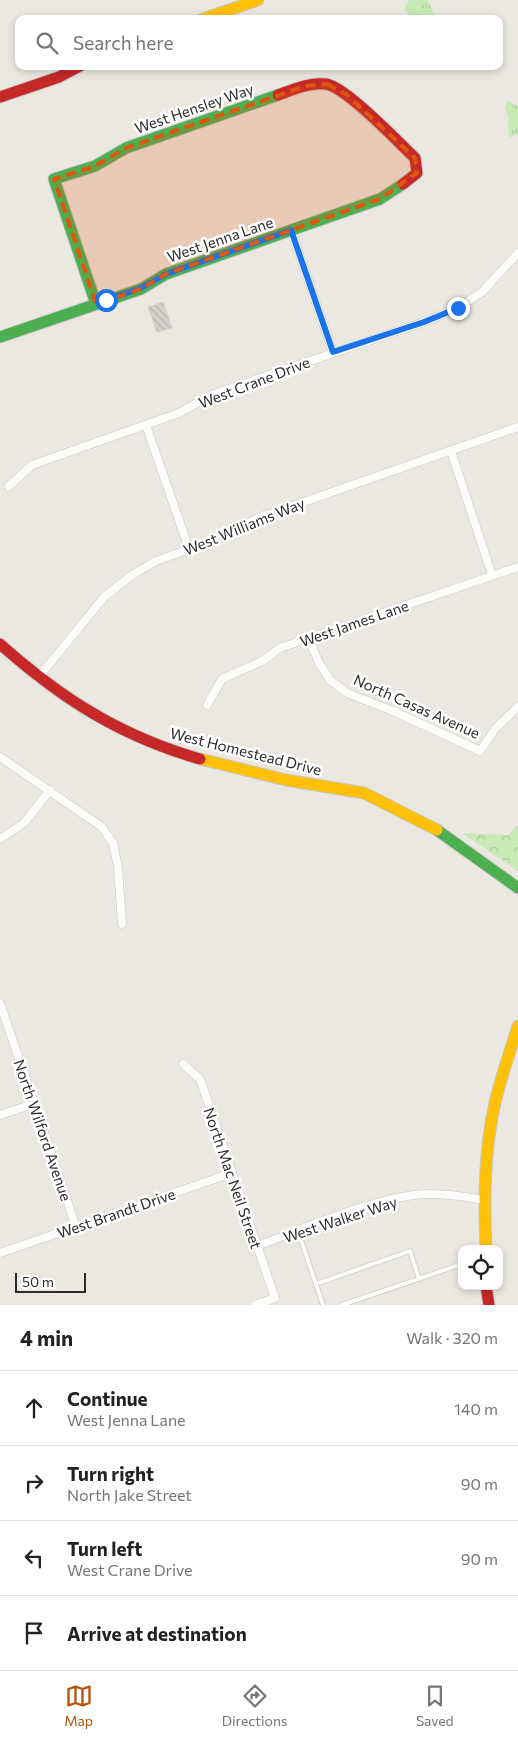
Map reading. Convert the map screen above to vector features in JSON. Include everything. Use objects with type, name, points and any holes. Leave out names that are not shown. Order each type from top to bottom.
[{"type":"street","points":[[215,15],[258,0]]},
{"type":"street","points":[[0,97],[59,77],[72,70]]},
{"type":"street","name":"West Hensley Way","points":[[96,304],[54,179],[94,166],[126,148],[305,86],[327,84],[346,94],[415,158],[417,173]]},
{"type":"street","name":"West Jenna Lane","points":[[0,337],[141,288],[166,274],[380,199],[400,187],[417,173]]},
{"type":"street","points":[[291,230],[333,352]]},
{"type":"street","name":"West Crane Drive","points":[[9,486],[32,465],[179,414],[211,395],[424,322],[458,308],[482,292],[518,253]]},
{"type":"street","points":[[146,425],[189,549]]},
{"type":"street","name":"West Williams Way","points":[[38,678],[104,598],[132,575],[156,561],[225,536],[258,518],[518,427]]},
{"type":"street","points":[[451,451],[492,575]]},
{"type":"street","name":"West James Lane","points":[[207,705],[222,679],[264,660],[280,648],[518,567]]},
{"type":"street","name":"North Casas Avenue","points":[[310,638],[319,663],[330,680],[347,693],[393,710],[480,751],[495,728],[518,707]]},
{"type":"street","name":"West Homestead Drive","points":[[0,644],[38,678],[101,720],[137,738],[200,758],[285,779],[366,793],[428,823],[480,858],[518,888]]},
{"type":"street","points":[[0,757],[102,827],[113,842],[118,867],[122,924]]},
{"type":"street","points":[[0,839],[24,823],[50,790]]},
{"type":"street","name":"North Wilford Avenue","points":[[0,1004],[76,1227]]},
{"type":"street","points":[[486,1245],[483,1200],[492,1119],[499,1085],[518,1026]]},
{"type":"street","name":"North Mac Neil Street","points":[[183,1064],[200,1079],[275,1298],[255,1305]]},
{"type":"street","points":[[0,1115],[33,1104]]},
{"type":"street","name":"West Brandt Drive","points":[[0,1253],[232,1173]]},
{"type":"street","name":"West Walker Way","points":[[257,1246],[381,1202],[424,1194],[460,1196],[483,1200]]},
{"type":"street","points":[[487,1290],[490,1305]]},
{"type":"lane","points":[[298,1231],[323,1305]]},
{"type":"lane","points":[[316,1284],[410,1251],[419,1279]]},
{"type":"lane","points":[[342,1305],[458,1265]]},
{"type":"highlighted area","points":[[327,84],[346,94],[415,158],[417,173],[380,199],[166,274],[141,289],[96,304],[54,179],[95,166],[126,148],[305,86]]},
{"type":"green space","points":[[409,0],[428,0],[434,15],[409,15],[404,9]]},
{"type":"green space","points":[[508,101],[518,106],[518,133],[510,138],[508,116],[505,108]]},
{"type":"green space","points":[[518,825],[518,871],[462,833],[508,835]]},
{"type":"building","points":[[163,302],[172,328],[157,332],[148,307]]},
{"type":"traffic: fast","points":[[96,304],[54,179],[95,166],[126,148],[278,95]]},
{"type":"traffic: fast","points":[[0,337],[141,289],[166,274],[380,199],[403,184]]},
{"type":"traffic: fast","points":[[437,830],[518,888]]},
{"type":"traffic: slow","points":[[215,15],[258,0]]},
{"type":"traffic: slow","points":[[200,759],[286,780],[364,793],[437,830]]},
{"type":"traffic: slow","points":[[486,1245],[485,1194],[491,1121],[497,1093],[518,1026]]},
{"type":"traffic: jam","points":[[0,97],[59,77],[72,70]]},
{"type":"traffic: jam","points":[[278,95],[314,84],[326,84],[335,87],[372,116],[415,158],[417,173],[403,184]]},
{"type":"traffic: jam","points":[[0,644],[46,682],[93,714],[144,739],[200,759]]},
{"type":"traffic: jam","points":[[487,1290],[489,1305]]},
{"type":"route","points":[[106,300],[141,288],[166,274],[291,230],[333,352],[424,322],[458,308]]}]
